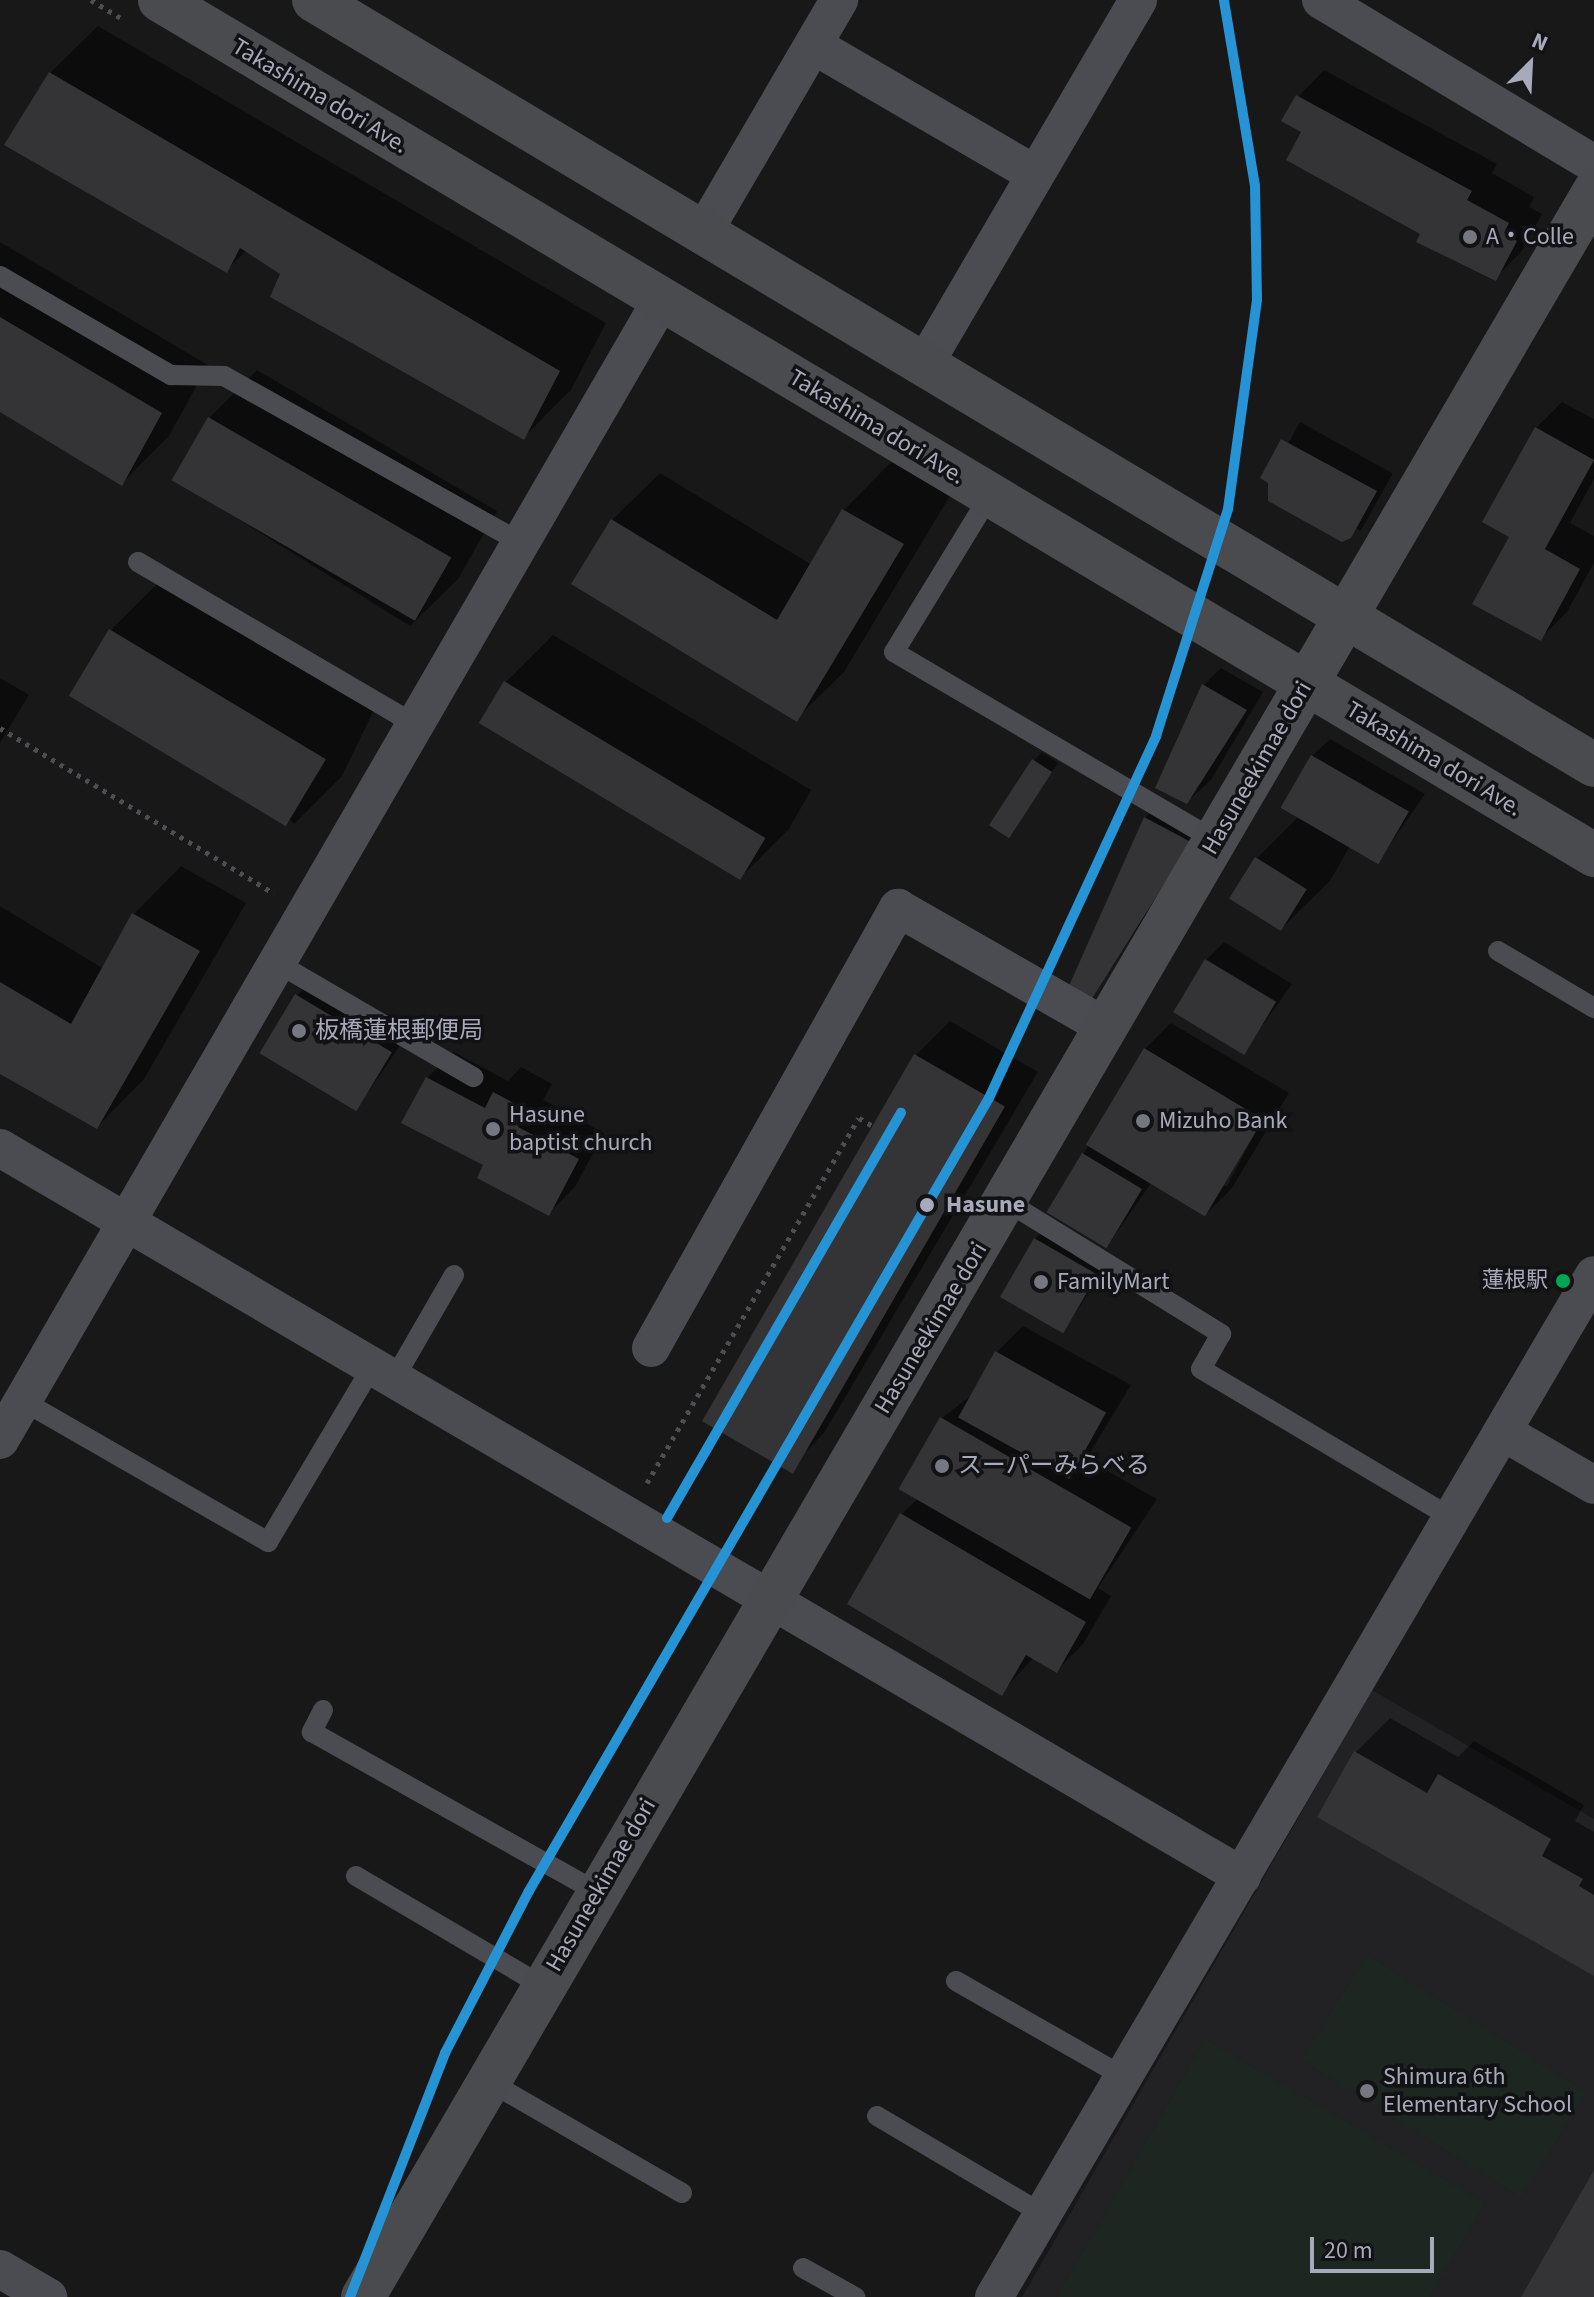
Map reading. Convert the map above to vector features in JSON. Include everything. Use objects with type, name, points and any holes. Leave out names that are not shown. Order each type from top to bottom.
[{"type":"main road","name":"Takashima dori Ave.","points":[[160,0],[1594,855]]},
{"type":"main road","points":[[314,0],[1594,765]]},
{"type":"main road","name":"Hasuneekimae dori","points":[[363,2297],[597,1892],[1006,1201],[1594,192]]},
{"type":"street","points":[[703,233],[839,0]]},
{"type":"street","points":[[924,365],[1138,0]]},
{"type":"street","points":[[1321,0],[1594,164]]},
{"type":"street","points":[[813,45],[1035,174]]},
{"type":"street","points":[[0,1440],[309,914],[662,299]]},
{"type":"street","points":[[651,1348],[898,908],[1106,1027]]},
{"type":"street","points":[[0,1148],[1242,1876]]},
{"type":"street","points":[[994,2297],[1592,1284]]},
{"type":"street","points":[[1503,1432],[1594,1485]]},
{"type":"street","points":[[0,2269],[48,2297]]},
{"type":"lane","points":[[0,276],[171,375],[224,376],[521,543]]},
{"type":"lane","points":[[990,495],[894,652],[1215,840]]},
{"type":"lane","points":[[138,562],[417,726]]},
{"type":"lane","points":[[1498,951],[1594,1008]]},
{"type":"lane","points":[[279,964],[473,1077]]},
{"type":"lane","points":[[1006,1201],[1221,1334],[1201,1369],[1452,1518]]},
{"type":"lane","points":[[23,1401],[268,1542],[454,1275]]},
{"type":"lane","points":[[323,1710],[312,1732],[597,1892]]},
{"type":"lane","points":[[356,1876],[543,1986]]},
{"type":"lane","points":[[956,1981],[1124,2077]]},
{"type":"lane","points":[[488,2081],[682,2193]]},
{"type":"lane","points":[[877,2116],[1043,2214]]},
{"type":"lane","points":[[803,2268],[855,2297]]},
{"type":"path","points":[[0,728],[309,914]]},
{"type":"path","points":[[627,1517],[859,1118],[873,1126]]},
{"type":"shaded area","name":"Shimura 6th Elementary School","points":[[1372,1690],[1594,1819],[1594,2297],[1022,2297]]},
{"type":"shaded area","points":[[1367,1955],[1587,2092],[1521,2197],[1301,2060]]},
{"type":"shaded area","points":[[1205,2039],[1485,2203],[1430,2297],[1057,2297]]},
{"type":"building","points":[[49,72],[560,371],[524,440],[270,297],[280,274],[240,248],[227,273],[4,145]]},
{"type":"building","points":[[1296,95],[1472,191],[1467,200],[1509,223],[1504,233],[1517,241],[1496,281],[1416,242],[1420,234],[1286,160],[1301,132],[1281,121]]},
{"type":"building","points":[[0,317],[162,413],[122,486],[0,412]]},
{"type":"building","points":[[208,417],[451,558],[415,621],[172,480]]},
{"type":"building","points":[[1535,427],[1594,460],[1545,549],[1580,569],[1541,641],[1472,604],[1509,537],[1482,522]]},
{"type":"building","points":[[1281,439],[1377,491],[1351,538],[1342,542],[1268,501],[1268,483],[1260,478]]},
{"type":"building","points":[[842,509],[904,544],[797,722],[571,584],[611,519],[777,620]]},
{"type":"building","points":[[109,629],[326,759],[286,826],[69,696]]},
{"type":"building","points":[[504,681],[765,838],[740,880],[479,723]]},
{"type":"building","points":[[1202,684],[1247,710],[1187,804],[1155,788]]},
{"type":"building","points":[[1311,755],[1409,812],[1378,864],[1280,808]]},
{"type":"building","points":[[1032,759],[1052,772],[1009,838],[989,825]]},
{"type":"building","points":[[1144,817],[1191,842],[1091,1000],[1068,988]]},
{"type":"building","points":[[1255,857],[1307,889],[1281,931],[1229,899]]},
{"type":"building","points":[[132,913],[200,951],[97,1129],[0,1074],[0,982],[71,1024]]},
{"type":"building","points":[[1205,959],[1276,1002],[1244,1055],[1173,1012]]},
{"type":"building","points":[[295,994],[392,1052],[356,1111],[259,1053]]},
{"type":"building","points":[[1144,1048],[1263,1120],[1205,1216],[1086,1145]]},
{"type":"building","points":[[914,1054],[1005,1106],[793,1474],[702,1421]]},
{"type":"building","points":[[426,1077],[485,1108],[493,1092],[527,1110],[518,1127],[579,1159],[549,1216],[477,1178],[483,1165],[401,1123]]},
{"type":"building","points":[[1082,1153],[1142,1189],[1106,1248],[1046,1212]]},
{"type":"building","points":[[1034,1238],[1097,1274],[1063,1333],[1000,1297]]},
{"type":"building","points":[[995,1351],[1106,1413],[1069,1479],[958,1417]]},
{"type":"building","points":[[940,1417],[1131,1528],[1090,1599],[898,1489]]},
{"type":"building","points":[[900,1513],[1086,1622],[1057,1673],[1026,1655],[1002,1696],[847,1604]]},
{"type":"building","points":[[1354,1751],[1427,1793],[1438,1774],[1551,1839],[1542,1856],[1583,1879],[1579,1886],[1594,1895],[1594,1976],[1317,1817]]},
{"type":"building","points":[[1594,2170],[1594,2297],[1521,2297]]},
{"type":"transit line","points":[[350,2297],[445,2053],[529,1891],[989,1098],[1156,736],[1228,509],[1257,300],[1255,186],[1224,0]]},
{"type":"transit line","points":[[667,1518],[901,1113]]},
{"type":"place","name":"A・Colle","points":[[1470,237]]},
{"type":"place","name":"板橋蓮根郵便局","points":[[299,1031]]},
{"type":"place","name":"Mizuho Bank","points":[[1143,1121]]},
{"type":"place","name":"Hasune baptist church","points":[[493,1129]]},
{"type":"place","name":"Hasune","points":[[927,1205]]},
{"type":"place","name":"蓮根駅","points":[[1563,1281]]},
{"type":"place","name":"FamilyMart","points":[[1041,1282]]},
{"type":"place","name":"スーパーみらべる","points":[[942,1466]]},
{"type":"place","name":"Shimura 6th Elementary School","points":[[1367,2091]]}]
